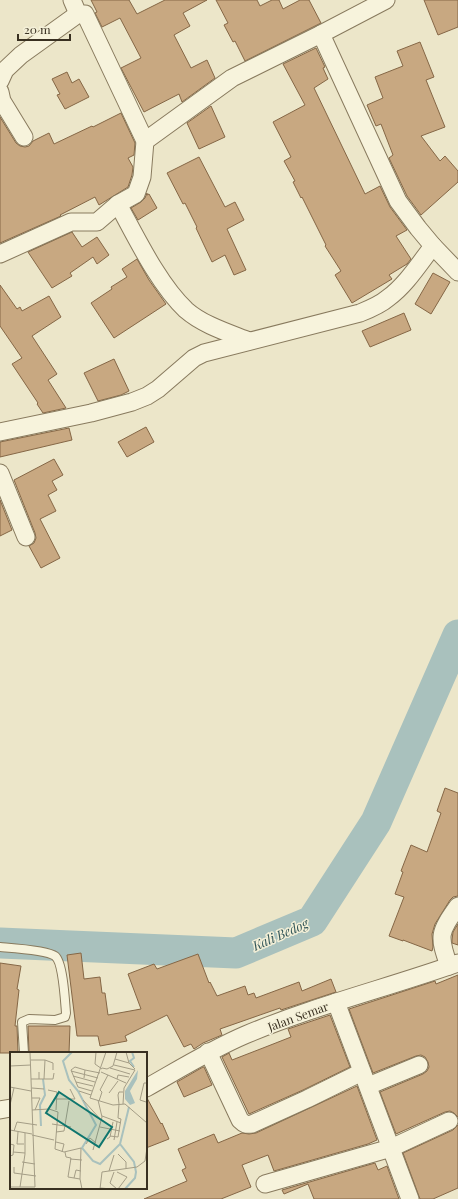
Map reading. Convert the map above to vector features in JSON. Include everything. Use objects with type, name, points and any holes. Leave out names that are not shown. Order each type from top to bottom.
[{"type":"street","points":[[145,141],[232,78],[386,0]]},
{"type":"street","points":[[0,81],[5,70],[75,7],[85,14],[145,141],[142,177],[136,194],[118,204],[98,222],[71,222],[0,254]]},
{"type":"street","points":[[321,34],[398,201],[433,246],[458,272]]},
{"type":"street","points":[[0,92],[2,101],[24,137]]},
{"type":"street","points":[[118,204],[148,258],[176,299],[187,311],[205,323],[249,341]]},
{"type":"street","points":[[0,432],[91,413],[132,402],[147,396],[158,389],[194,358],[204,353],[346,318],[360,313],[377,305],[399,289],[433,246]]},
{"type":"street","points":[[0,473],[26,537]]},
{"type":"street","points":[[453,964],[442,947],[442,931],[458,906]]},
{"type":"street","name":"Jalan Semar","points":[[147,1087],[208,1052],[245,1035],[336,1002],[453,964]]},
{"type":"street","points":[[336,1002],[410,1199]]},
{"type":"street","points":[[208,1052],[240,1120],[244,1124],[248,1125],[307,1099],[365,1079],[418,1065]]},
{"type":"street","points":[[0,1110],[10,1108]]},
{"type":"street","points":[[265,1184],[391,1148],[449,1121]]},
{"type":"lane","points":[[0,947],[47,952],[55,956],[59,963],[66,1013],[65,1017],[55,1020],[30,1019],[22,1022],[24,1052]]},
{"type":"building","points":[[91,0],[129,0],[137,14],[165,0],[207,0],[183,13],[190,26],[174,35],[191,68],[207,60],[215,78],[182,102],[179,94],[144,112],[121,68],[141,58],[120,18],[102,27],[95,13],[97,12]]},
{"type":"building","points":[[216,0],[257,0],[260,6],[272,0],[279,0],[283,9],[300,0],[309,0],[321,23],[245,61],[235,41],[233,42],[224,25],[228,23]]},
{"type":"building","points":[[424,0],[458,0],[458,27],[438,35]]},
{"type":"building","points":[[420,42],[434,77],[426,80],[445,127],[421,136],[440,161],[445,156],[458,171],[458,182],[421,215],[407,196],[389,158],[393,155],[381,124],[376,126],[367,105],[383,98],[375,77],[403,66],[397,51]]},
{"type":"building","points":[[316,48],[325,67],[323,68],[328,79],[314,88],[365,194],[380,186],[390,207],[407,230],[396,236],[411,259],[407,264],[389,275],[392,279],[352,303],[335,275],[341,271],[325,246],[326,245],[302,197],[301,198],[293,182],[295,181],[284,161],[291,157],[273,122],[305,105],[283,64]]},
{"type":"building","points":[[67,72],[72,83],[79,79],[89,97],[65,109],[57,95],[60,94],[52,79]]},
{"type":"building","points":[[211,106],[225,137],[199,149],[187,123]]},
{"type":"building","points":[[121,113],[135,143],[134,155],[128,158],[133,167],[128,187],[99,205],[95,197],[60,215],[61,216],[0,243],[0,117],[16,143],[25,147],[49,133],[54,144]]},
{"type":"building","points":[[199,157],[225,207],[235,202],[244,220],[227,229],[246,270],[234,275],[225,255],[212,262],[185,203],[183,204],[167,173]]},
{"type":"building","points":[[147,193],[157,208],[138,220],[131,208],[141,202]]},
{"type":"building","points":[[72,232],[82,247],[97,237],[109,255],[97,264],[93,257],[70,273],[72,276],[52,288],[28,252]]},
{"type":"building","points":[[137,259],[149,280],[166,304],[114,338],[91,303],[112,289],[111,287],[127,277],[122,269]]},
{"type":"building","points":[[433,273],[450,282],[431,314],[415,304]]},
{"type":"building","points":[[0,285],[17,309],[20,307],[22,311],[49,296],[61,317],[32,336],[57,374],[48,380],[66,408],[43,413],[12,364],[22,358],[0,326]]},
{"type":"building","points":[[404,313],[411,330],[370,347],[362,331]]},
{"type":"building","points":[[114,359],[129,391],[121,395],[98,401],[84,373]]},
{"type":"building","points":[[146,427],[154,442],[127,457],[118,442]]},
{"type":"building","points":[[69,428],[72,440],[0,457],[0,442]]},
{"type":"building","points":[[54,459],[63,475],[52,481],[57,490],[48,495],[56,511],[40,519],[60,558],[41,568],[29,546],[34,543],[36,538],[35,533],[14,480]]},
{"type":"building","points":[[0,500],[12,530],[0,536]]},
{"type":"building","points":[[445,788],[458,793],[458,896],[453,897],[450,900],[435,924],[432,934],[432,951],[389,936],[404,897],[395,894],[403,872],[401,871],[411,845],[427,852],[441,813],[437,811]]},
{"type":"building","points":[[458,924],[458,945],[452,943],[452,940],[453,932]]},
{"type":"building","points":[[81,953],[84,979],[100,977],[102,993],[105,993],[108,1015],[141,1009],[128,974],[154,964],[157,969],[198,954],[209,983],[210,982],[217,996],[245,986],[248,995],[254,993],[256,998],[299,982],[302,991],[331,979],[336,992],[281,1010],[280,1008],[220,1029],[222,1035],[203,1043],[194,1049],[191,1044],[184,1047],[167,1015],[125,1036],[127,1041],[100,1046],[98,1036],[77,1036],[67,955]]},
{"type":"building","points":[[0,963],[21,966],[17,989],[19,990],[15,1026],[17,1026],[18,1052],[0,1053]]},
{"type":"building","points":[[458,975],[458,1117],[450,1111],[445,1112],[396,1134],[380,1092],[423,1074],[429,1067],[428,1062],[425,1057],[421,1055],[416,1056],[373,1073],[349,1009],[435,981],[436,984]]},
{"type":"building","points":[[330,1015],[350,1067],[249,1114],[222,1057],[229,1053],[232,1060],[263,1048],[291,1037],[288,1029]]},
{"type":"building","points":[[28,1026],[70,1026],[69,1052],[29,1052]]},
{"type":"building","points":[[203,1067],[212,1085],[184,1097],[177,1082]]},
{"type":"building","points":[[357,1086],[377,1140],[368,1144],[274,1171],[268,1155],[242,1165],[251,1187],[221,1199],[144,1199],[187,1181],[182,1170],[186,1168],[178,1149],[214,1134],[218,1143],[242,1133],[256,1133]]},
{"type":"building","points":[[147,1098],[161,1124],[162,1123],[169,1139],[147,1148]]},
{"type":"building","points":[[458,1125],[458,1188],[433,1199],[420,1199],[403,1153],[453,1130]]},
{"type":"building","points":[[375,1163],[378,1170],[387,1166],[399,1199],[314,1199],[308,1184],[284,1194],[282,1190]]},
{"type":"waterway","name":"Kali Bedog","points":[[0,943],[236,953],[312,921],[376,822],[458,635]]}]
